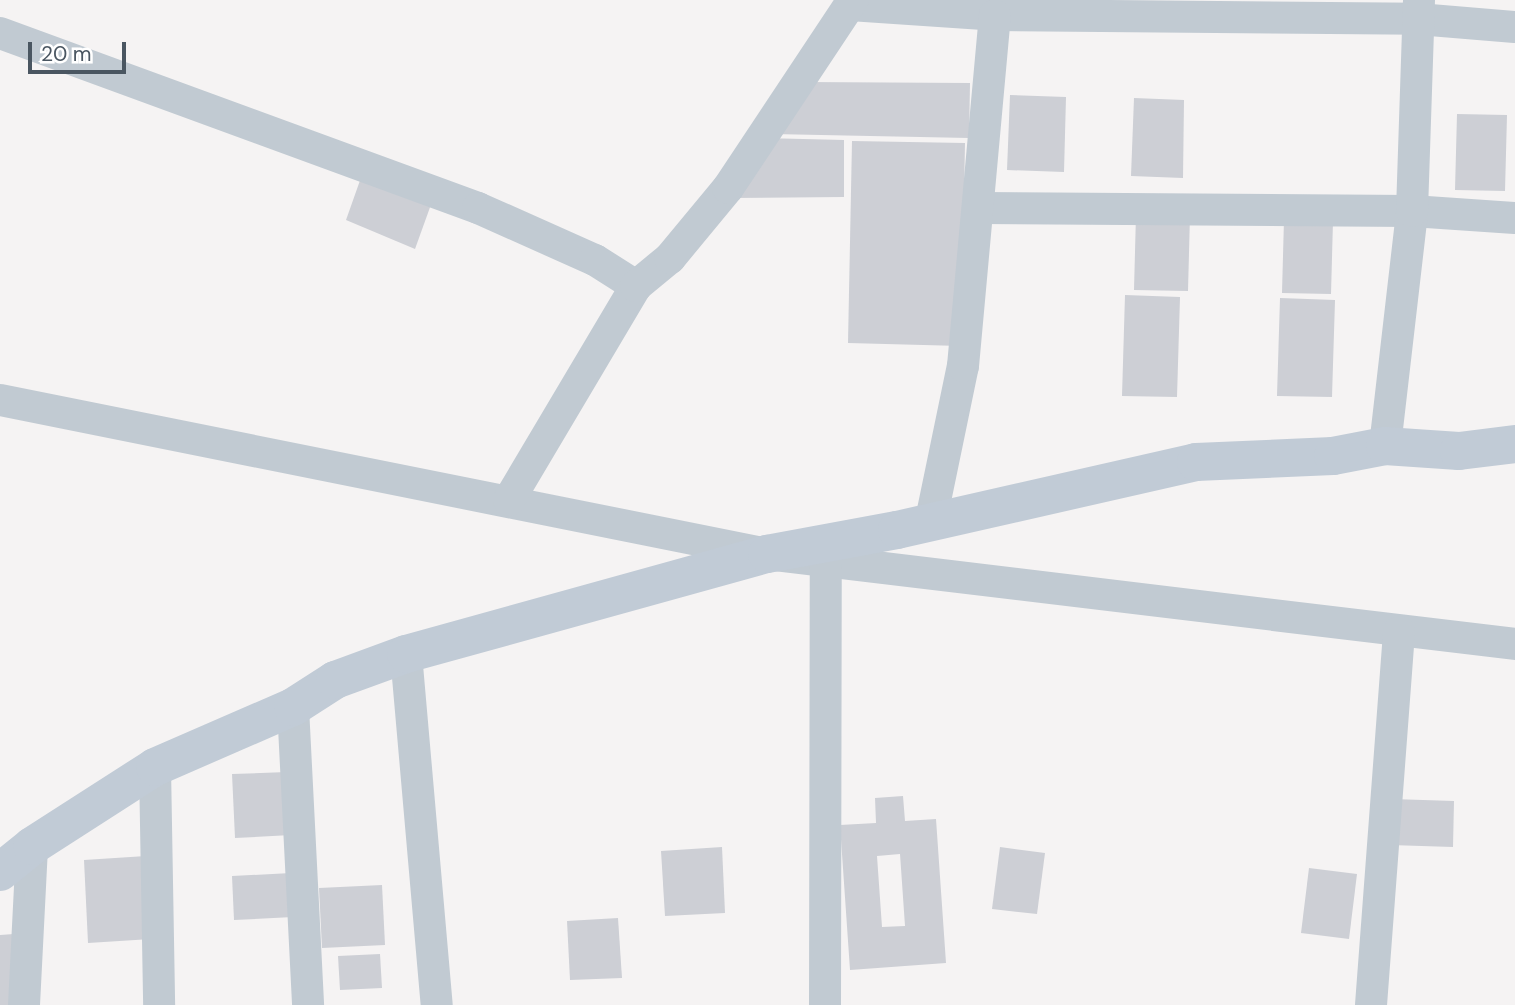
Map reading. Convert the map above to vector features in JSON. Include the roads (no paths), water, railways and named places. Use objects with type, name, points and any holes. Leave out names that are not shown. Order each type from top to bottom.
[{"type":"main road","points":[[0,872],[32,846],[155,767],[293,707],[335,680],[406,654],[767,554],[1196,462],[1333,456],[1385,446],[1459,451],[1515,444]]},
{"type":"street","points":[[509,500],[636,286],[670,258],[729,188],[852,2],[995,15],[1419,10],[1515,27]]},
{"type":"street","points":[[1385,446],[1412,211],[1419,10]]},
{"type":"street","points":[[932,520],[963,366],[980,208],[995,15]]},
{"type":"street","points":[[0,33],[478,208],[596,260],[636,286]]},
{"type":"street","points":[[980,208],[1412,211],[1515,218]]},
{"type":"street","points":[[0,400],[509,500],[767,554],[1515,644]]},
{"type":"street","points":[[825,1005],[826,560]]},
{"type":"street","points":[[1371,1005],[1399,632]]},
{"type":"street","points":[[406,654],[437,1005]]},
{"type":"street","points":[[293,707],[308,1005]]},
{"type":"street","points":[[155,767],[159,1005]]},
{"type":"street","points":[[24,1005],[32,846]]}]
